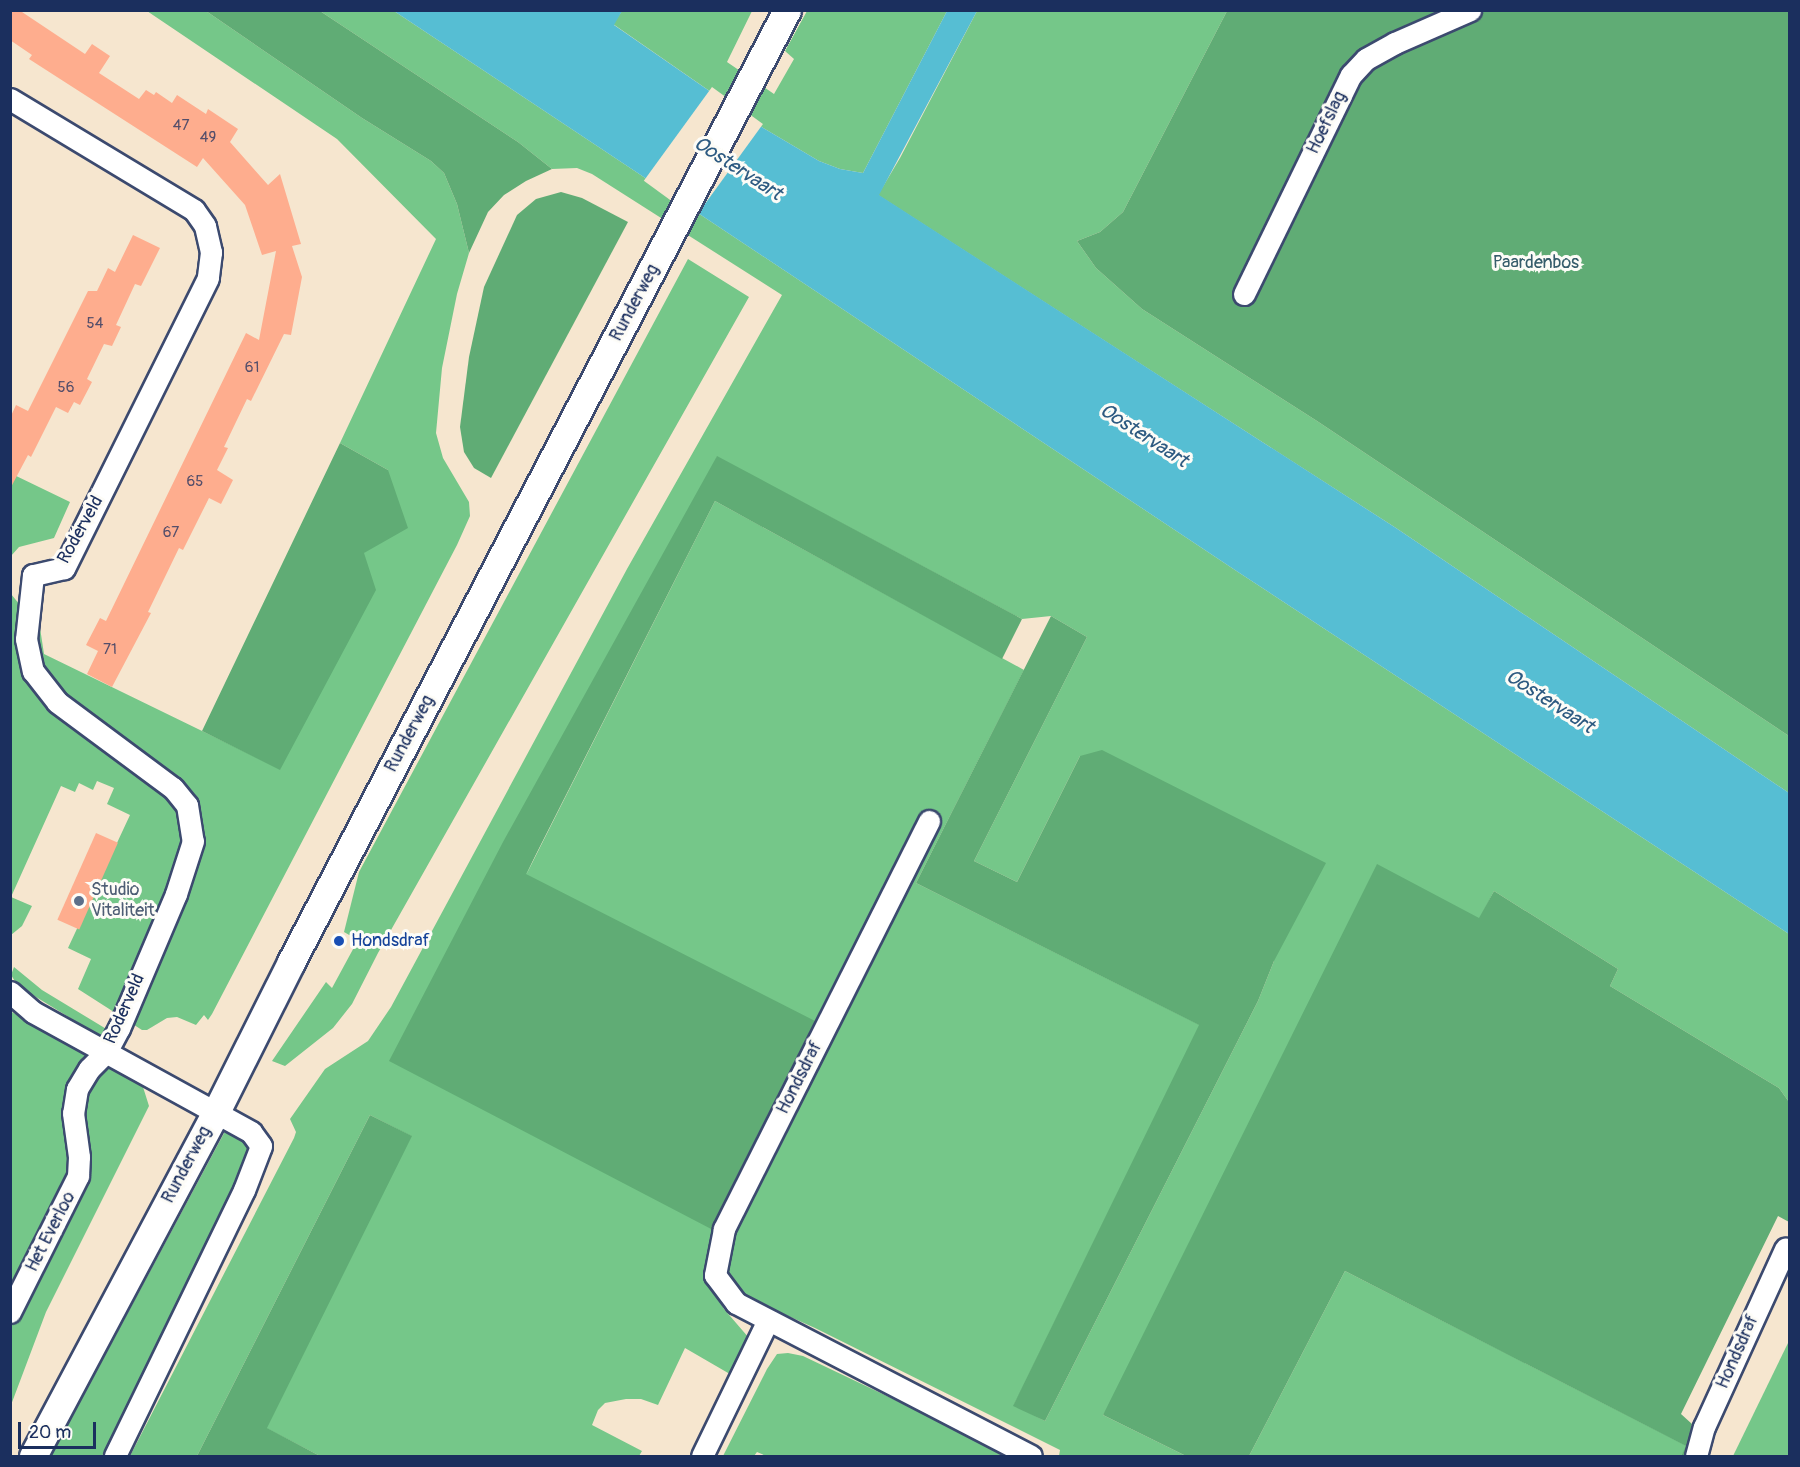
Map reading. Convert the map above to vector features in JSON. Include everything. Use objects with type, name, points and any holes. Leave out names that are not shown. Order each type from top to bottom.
[{"type":"street","name":"Runderweg","points":[[33,1456],[216,1112],[291,962],[787,10]]},
{"type":"street","name":"Hoefslag","points":[[1244,294],[1351,75],[1366,59],[1395,43],[1470,10]]},
{"type":"street","name":"Roderveld","points":[[10,99],[194,210],[205,226],[211,252],[208,278],[64,568],[33,575],[26,639],[33,671],[57,702],[173,788],[187,805],[193,841],[176,894],[106,1052]]},
{"type":"street","name":"Hondsdraf","points":[[928,821],[724,1229],[715,1275],[736,1303],[1031,1456]]},
{"type":"street","points":[[10,992],[33,1012],[251,1132],[261,1146],[244,1190],[115,1456]]},
{"type":"street","name":"Het Everloo","points":[[10,1312],[78,1176],[79,1157],[73,1113],[78,1089],[89,1069],[106,1052]]},
{"type":"street","name":"Hondsdraf","points":[[1696,1456],[1704,1427],[1785,1249]]},
{"type":"street","points":[[702,1456],[768,1320]]},
{"type":"green space","points":[[147,11],[206,11],[362,118],[431,161],[444,173],[457,204],[469,253],[457,294],[442,368],[436,433],[443,458],[469,502],[470,516],[457,545],[208,1020],[204,1015],[196,1025],[177,1017],[167,1018],[147,1030],[142,1030],[78,989],[91,959],[68,948],[130,815],[107,804],[114,788],[97,781],[93,790],[79,783],[75,792],[61,786],[11,897],[11,594],[20,605],[19,653],[51,685],[35,653],[37,608],[44,654],[280,769],[364,553],[388,470],[340,443],[436,239],[337,139]]},
{"type":"green space","points":[[206,11],[320,11],[518,142],[552,169],[526,181],[504,195],[488,212],[469,253],[457,204],[444,173],[431,161],[362,118]]},
{"type":"green space","points":[[320,11],[394,11],[1238,572],[1789,934],[1789,1102],[1779,1088],[1610,986],[1618,969],[1494,891],[1480,918],[1103,1415],[1186,1456],[1059,1456],[1060,1450],[815,1328],[746,1297],[732,1282],[715,1232],[709,1246],[706,1271],[712,1288],[724,1309],[749,1338],[735,1377],[685,1348],[658,1405],[641,1399],[626,1399],[605,1403],[598,1410],[592,1425],[642,1451],[639,1456],[320,1456],[266,1428],[411,1136],[370,1115],[197,1456],[130,1456],[294,1138],[296,1132],[290,1119],[325,1069],[368,1041],[391,1007],[627,569],[782,295],[592,174],[577,168],[552,169],[518,142]],"holes":[[[717,457],[1022,619],[1051,616],[1087,637],[974,861],[1017,882],[1080,756],[1274,961],[1258,1001],[1045,1421],[1014,1405],[1200,1025],[916,883],[1024,670],[715,501],[526,875]]]},
{"type":"green space","points":[[622,11],[752,11],[727,62],[774,94],[794,59],[785,51],[807,11],[947,11],[863,173],[840,169],[819,161],[760,126],[613,24]]},
{"type":"green space","points":[[977,11],[1227,11],[1123,212],[1100,232],[1077,241],[1096,268],[1142,309],[1317,421],[1789,736],[1789,793],[1396,528],[878,195],[900,158]]},
{"type":"green space","name":"Paardenbos","points":[[1227,11],[1789,11],[1789,736],[1317,421],[1142,309],[1096,268],[1077,241],[1100,232],[1123,212]]},
{"type":"green space","points":[[561,192],[582,198],[628,222],[491,478],[474,468],[464,452],[460,427],[469,357],[484,287],[517,215],[536,199]]},
{"type":"green space","points":[[688,259],[749,297],[378,953],[352,1004],[333,1028],[285,1066],[272,1061],[326,982],[332,988],[358,940],[344,932],[359,872]]},
{"type":"green space","points":[[340,443],[388,470],[408,528],[364,553],[376,590],[280,770],[202,731]]},
{"type":"green space","points":[[717,456],[1022,619],[1002,659],[715,501],[526,874],[819,1023],[715,1231],[389,1061],[503,842]]},
{"type":"green space","points":[[10,473],[70,502],[54,538],[19,547],[11,556]]},
{"type":"green space","points":[[1051,616],[1087,637],[974,861],[1017,882],[1080,756],[1102,750],[1326,863],[1274,961],[1258,1001],[1045,1421],[1013,1406],[1199,1025],[916,883]]},
{"type":"green space","points":[[1377,864],[1479,918],[1494,891],[1618,969],[1610,986],[1779,1088],[1789,1102],[1789,1222],[1778,1216],[1681,1414],[1692,1424],[1685,1456],[1681,1456],[1686,1446],[1345,1271],[1249,1456],[1186,1456],[1103,1415]]},
{"type":"green space","points":[[11,897],[32,906],[22,926],[11,935]]},
{"type":"green space","points":[[14,967],[42,990],[108,1030],[103,1038],[18,986],[11,975]]},
{"type":"green space","points":[[10,1011],[143,1087],[149,1106],[46,1312],[11,1405]]},
{"type":"green space","points":[[370,1115],[412,1136],[267,1428],[320,1456],[197,1456]]},
{"type":"green space","points":[[230,1122],[245,1139],[251,1156],[246,1171],[102,1456],[51,1456]]},
{"type":"green space","points":[[1345,1271],[1687,1446],[1681,1456],[1249,1456]]},
{"type":"green space","points":[[1789,1341],[1789,1456],[1733,1456]]},
{"type":"green space","points":[[788,1353],[803,1356],[954,1428],[1007,1456],[766,1456],[757,1452],[754,1456],[723,1456],[767,1369],[777,1354]]},
{"type":"water","name":"Oostervaart","points":[[394,11],[622,11],[614,25],[760,126],[819,161],[840,169],[863,173],[947,11],[977,11],[879,195],[1396,528],[1789,793],[1789,934],[1238,572]]},
{"type":"pier","points":[[712,87],[763,124],[695,218],[644,181]]},
{"type":"building","points":[[10,10],[19,10],[85,54],[92,44],[110,56],[99,73],[139,99],[146,90],[154,95],[156,92],[172,103],[177,95],[206,114],[208,109],[238,129],[230,142],[268,185],[280,174],[301,244],[292,246],[302,277],[291,335],[284,334],[251,401],[247,399],[224,447],[228,448],[217,470],[233,480],[221,504],[209,498],[183,550],[179,548],[148,612],[151,613],[112,687],[87,674],[98,651],[86,645],[100,618],[106,621],[246,333],[259,340],[276,251],[262,255],[245,205],[203,158],[197,167],[29,59],[32,55],[10,40]]},
{"type":"building","points":[[133,235],[160,248],[141,286],[135,284],[116,325],[121,327],[112,346],[104,344],[87,379],[92,382],[80,405],[74,402],[68,413],[56,407],[31,457],[28,455],[10,489],[10,418],[16,405],[28,411],[88,291],[97,291],[108,268],[115,272]]},
{"type":"building","points":[[96,833],[118,843],[79,930],[57,920]]},
{"type":"place","name":"Studio Vitaliteit","points":[[79,901]]},
{"type":"place","name":"Hondsdraf","points":[[339,941]]}]
